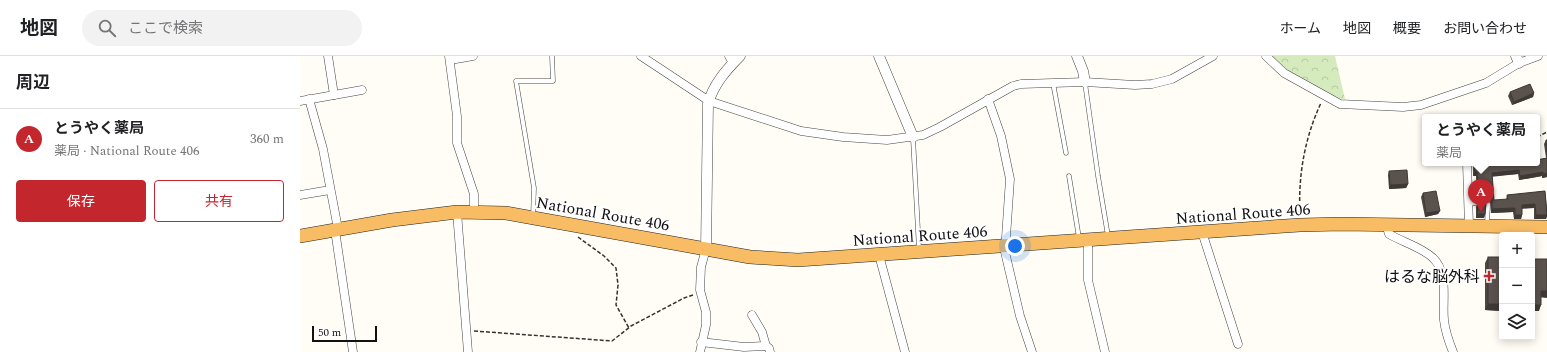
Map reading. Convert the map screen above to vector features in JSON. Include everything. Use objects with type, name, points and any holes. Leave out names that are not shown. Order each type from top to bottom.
[{"type":"highway","name":"National Route 406","points":[[300,236],[392,220],[457,212],[474,212],[532,217],[774,260],[920,253],[1300,225],[1386,224],[1547,227]]},
{"type":"street","points":[[328,56],[334,95]]},
{"type":"street","points":[[473,56],[450,58],[457,116],[457,144],[474,194],[474,212]]},
{"type":"street","points":[[641,56],[709,101],[801,131],[843,137],[887,140],[913,137],[940,127],[1013,86],[1085,82],[1129,85],[1152,84],[1172,79],[1213,56]]},
{"type":"street","points":[[879,56],[913,137]]},
{"type":"street","points":[[1077,56],[1083,71],[1085,82]]},
{"type":"street","points":[[1266,56],[1284,73],[1340,104],[1403,107],[1421,105],[1486,83],[1517,60],[1538,56]]},
{"type":"street","points":[[700,352],[706,325],[706,318],[700,294],[701,267],[706,249],[709,101],[719,81],[734,58]]},
{"type":"street","points":[[300,101],[362,90]]},
{"type":"street","points":[[309,99],[323,149],[353,352]]},
{"type":"street","points":[[988,99],[1000,136],[1010,179],[1006,252],[1020,316],[1032,352]]},
{"type":"street","points":[[1467,166],[1470,226]]},
{"type":"street","points":[[300,195],[330,190]]},
{"type":"street","points":[[457,212],[468,352]]},
{"type":"street","points":[[1386,224],[1389,234],[1429,254],[1439,265],[1444,285],[1444,319],[1446,333],[1454,352]]},
{"type":"street","points":[[1202,232],[1238,344]]},
{"type":"street","points":[[1084,240],[1088,280],[1106,352]]},
{"type":"street","points":[[878,255],[905,352]]},
{"type":"street","points":[[701,342],[768,349],[762,332],[752,315]]},
{"type":"lane","points":[[532,217],[534,188],[516,80],[553,81],[552,56]]},
{"type":"lane","points":[[1085,82],[1098,176],[1109,239]]},
{"type":"lane","points":[[1053,83],[1066,153]]},
{"type":"lane","points":[[913,137],[920,253]]},
{"type":"lane","points":[[1069,176],[1084,240]]},
{"type":"lane","points":[[1468,203],[1488,204],[1486,226]]},
{"type":"path","points":[[1300,225],[1299,188],[1310,126],[1324,96]]},
{"type":"path","points":[[573,225],[578,237],[604,256],[616,268],[618,285],[616,305],[629,328]]},
{"type":"path","points":[[467,330],[585,341],[612,341],[629,328],[684,298],[700,294]]},
{"type":"green space","points":[[1270,56],[1335,56],[1345,99],[1341,99],[1304,80]]},
{"type":"building","points":[[1530,84],[1534,93],[1514,102],[1510,92]]},
{"type":"building","points":[[1547,158],[1547,173],[1543,174],[1543,172],[1520,176],[1519,170],[1492,173],[1494,200],[1508,199],[1507,195],[1545,191],[1547,215],[1536,215],[1535,204],[1522,205],[1522,215],[1515,215],[1515,208],[1492,209],[1492,197],[1479,196],[1477,172],[1475,172],[1474,166],[1540,166],[1540,159]]},
{"type":"building","points":[[1407,170],[1408,184],[1390,185],[1389,171]]},
{"type":"building","points":[[1436,191],[1440,211],[1426,213],[1423,193]]},
{"type":"building","points":[[1478,203],[1486,204],[1485,214],[1477,214]]},
{"type":"building","points":[[1488,257],[1499,257],[1499,304],[1488,304]]},
{"type":"building","points":[[1535,259],[1547,259],[1547,291],[1541,291],[1541,305],[1535,305]]},
{"type":"place","name":"とうやく薬局","points":[[1481,212]]},
{"type":"place","name":"はるな脳外科","points":[[1489,276]]}]
